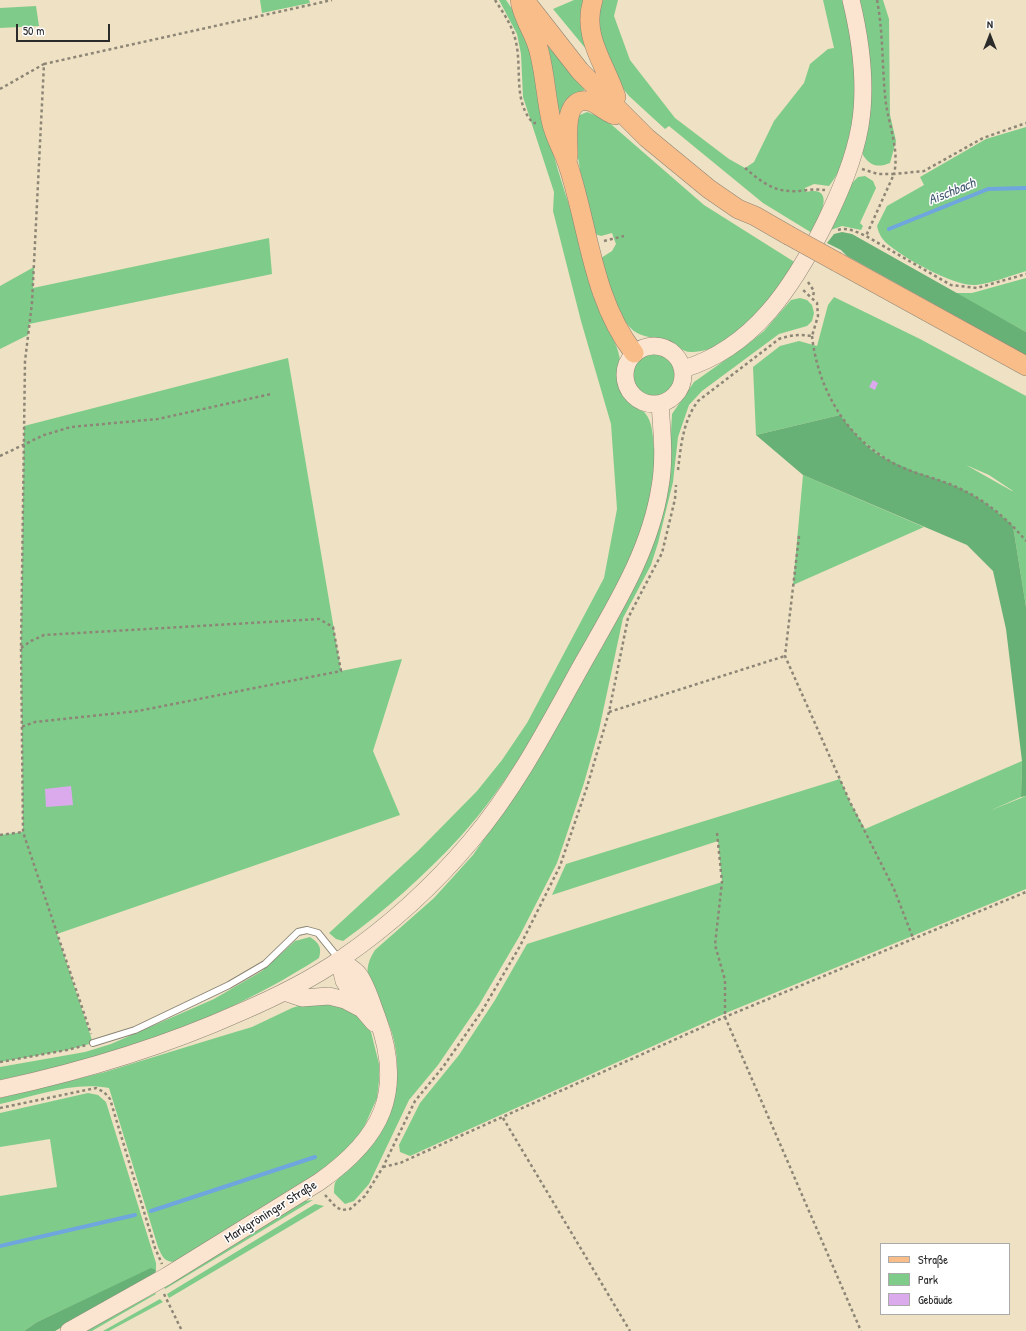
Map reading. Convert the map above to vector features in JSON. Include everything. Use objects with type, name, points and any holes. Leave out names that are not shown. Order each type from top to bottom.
[{"type":"main road","points":[[520,0],[521,8],[539,48],[545,74],[554,134],[568,165],[589,245],[612,319],[634,353]]},
{"type":"main road","points":[[524,0],[580,71],[626,119],[676,164],[709,189],[738,209],[755,216],[1026,366]]},
{"type":"main road","points":[[535,0],[558,31],[616,97],[657,136],[712,180],[744,203],[755,216]]},
{"type":"main road","points":[[593,0],[590,15],[591,32],[595,51],[601,66],[610,78],[616,97]]},
{"type":"main road","points":[[683,369],[712,357],[744,336],[777,303],[792,282],[820,233],[850,165],[860,126],[863,85],[858,30],[851,0]]},
{"type":"main road","points":[[568,165],[568,119],[574,105],[581,101],[588,102],[597,105],[609,113],[626,119]]},
{"type":"main road","points":[[653,346],[666,348],[677,357],[683,369],[682,384],[679,391],[674,397],[660,404],[645,403],[638,400],[628,389],[625,374],[626,366],[634,353],[640,349],[653,346]]},
{"type":"main road","points":[[0,1089],[58,1076],[130,1055],[211,1026],[284,992],[340,960],[378,931],[425,890],[472,840],[530,757],[629,581],[645,544],[655,513],[662,471],[663,443],[660,404]]},
{"type":"main road","points":[[340,960],[344,981],[362,1009],[383,1033]]},
{"type":"main road","name":"Markgröninger Straße","points":[[70,1331],[162,1278],[320,1182],[354,1155],[367,1140],[380,1118],[389,1085],[389,1066],[383,1033],[359,974],[340,960]]},
{"type":"main road","points":[[284,992],[302,998],[329,996],[345,1000],[362,1009]]},
{"type":"lane","points":[[94,1043],[135,1030],[229,985],[265,964],[298,932],[307,930],[318,933],[340,960]]},
{"type":"path","points":[[0,89],[44,64],[332,0]]},
{"type":"path","points":[[495,0],[514,36],[520,99],[525,115],[533,123],[551,120]]},
{"type":"path","points":[[877,0],[881,19],[887,115],[896,162],[894,174],[866,236],[951,285],[977,288],[1026,274]]},
{"type":"path","points":[[0,1062],[67,1050],[94,1043],[23,832],[21,648],[25,361],[32,303],[44,64]]},
{"type":"path","points":[[850,165],[878,174],[924,171],[983,138],[1026,123]]},
{"type":"path","points":[[745,168],[761,182],[774,188],[788,192],[807,190]]},
{"type":"path","points":[[589,245],[624,236]]},
{"type":"path","points":[[792,282],[813,297],[818,303],[818,316],[812,336],[814,351],[823,386],[840,415],[862,441],[875,452],[897,465],[955,486],[984,501],[1013,526],[1026,541]]},
{"type":"path","points":[[320,1182],[325,1195],[336,1207],[342,1210],[350,1210],[365,1196],[383,1167],[415,1101],[443,1067],[482,1011],[520,946],[560,866],[587,787],[609,712],[628,618],[662,553],[675,499],[682,438],[691,410],[698,401],[754,360],[779,339],[789,335],[801,334],[812,336]]},
{"type":"path","points":[[0,456],[24,444],[71,427],[158,419],[271,394]]},
{"type":"path","points":[[798,536],[785,656],[850,802],[894,889],[913,938]]},
{"type":"path","points":[[21,648],[44,635],[319,619],[333,627],[341,671],[138,711],[35,722],[21,727]]},
{"type":"path","points":[[609,712],[785,656]]},
{"type":"path","points":[[0,835],[23,832]]},
{"type":"path","points":[[717,833],[722,882],[716,946],[725,980],[725,1017],[861,1331]]},
{"type":"path","points":[[383,1167],[400,1164],[725,1017],[1026,892]]},
{"type":"path","points":[[0,1108],[96,1088],[104,1092],[110,1099],[162,1278],[182,1331]]},
{"type":"path","points":[[503,1118],[630,1331]]},
{"type":"green space","points":[[260,0],[309,0],[310,3],[262,13]]},
{"type":"green space","points":[[499,0],[506,0],[524,30],[530,46],[538,77],[549,138],[597,296],[608,329],[618,351],[620,359],[620,387],[625,396],[645,413],[650,421],[654,449],[653,476],[649,502],[642,527],[632,552],[609,600],[528,745],[496,793],[460,837],[433,865],[389,905],[343,941],[336,939],[329,933],[418,851],[477,791],[502,760],[527,723],[604,578],[617,509],[611,424],[581,321],[553,211],[554,192],[523,97],[521,54],[517,34]]},
{"type":"green space","points":[[574,0],[587,0],[588,49],[586,49],[553,9]]},
{"type":"green space","points":[[599,0],[618,0],[614,16],[630,60],[675,118],[729,159],[745,168],[754,162],[774,121],[804,83],[810,64],[828,49],[834,48],[823,0],[842,0],[848,20],[855,69],[853,122],[848,147],[840,168],[829,186],[814,184],[805,188],[806,192],[816,191],[824,198],[821,212],[812,233],[763,203],[669,126],[665,129],[629,96],[616,80],[596,27]]},
{"type":"green space","points":[[858,0],[883,0],[889,19],[890,115],[896,141],[890,163],[878,166],[868,162],[863,155]]},
{"type":"green space","points":[[36,6],[39,26],[0,28],[0,8]]},
{"type":"green space","points":[[546,44],[585,90],[572,95],[564,102],[560,119]]},
{"type":"green space","points":[[587,112],[605,119],[704,205],[796,263],[751,320],[722,343],[707,350],[688,352],[669,342],[637,333],[630,327],[618,310],[601,258],[612,251],[616,244],[612,233],[601,236],[595,234],[584,196],[574,132],[574,122],[580,115]]},
{"type":"green space","points":[[1026,127],[1026,271],[988,283],[976,285],[956,282],[919,265],[883,240],[877,226],[887,206],[924,185],[920,177],[986,139]]},
{"type":"green space","points":[[865,176],[873,181],[876,188],[860,223],[863,226],[861,230],[842,226],[828,231],[851,184],[858,177]]},
{"type":"green space","points":[[842,232],[852,234],[1026,332],[1026,355],[847,256],[841,250],[827,243],[834,234]]},
{"type":"green space","points":[[269,238],[272,274],[29,324],[28,335],[0,349],[0,286],[34,267],[33,288]]},
{"type":"green space","points":[[1026,278],[1026,332],[955,293],[972,293]]},
{"type":"green space","points":[[834,297],[920,339],[1026,396],[1026,607],[1013,526],[955,486],[897,465],[875,452],[862,441],[840,415],[756,435],[753,367],[780,346],[799,341],[817,346],[828,305]],"holes":[[[966,465],[989,475],[1013,491]]]},
{"type":"green space","points":[[800,298],[807,300],[812,305],[814,313],[812,321],[807,326],[779,334],[702,391],[689,405],[678,437],[673,482],[658,543],[651,565],[623,618],[599,730],[584,783],[557,863],[519,937],[479,1005],[438,1065],[409,1100],[369,1184],[354,1201],[345,1204],[334,1193],[335,1183],[337,1179],[370,1148],[378,1137],[387,1121],[395,1094],[397,1076],[396,1049],[388,1022],[374,995],[368,978],[370,960],[375,950],[434,898],[473,855],[530,773],[602,647],[627,599],[669,469],[672,414],[694,382],[764,331],[791,300]]},
{"type":"green space","points":[[650,353],[658,353],[663,354],[670,359],[675,366],[675,384],[670,391],[663,396],[650,397],[642,394],[635,387],[632,379],[632,371],[635,363],[642,356]]},
{"type":"green space","points":[[288,358],[341,671],[402,659],[373,751],[400,815],[57,934],[93,1043],[67,1050],[0,1062],[0,835],[23,832],[21,648],[24,426]]},
{"type":"green space","points":[[840,415],[861,440],[876,453],[905,468],[945,482],[971,494],[1000,514],[1013,526],[1026,607],[1026,796],[1021,797],[1022,761],[1006,629],[993,571],[967,545],[803,475],[756,435]]},
{"type":"green space","points":[[803,475],[924,527],[793,585]]},
{"type":"green space","points":[[1022,761],[1021,797],[989,811],[1026,796],[1026,889],[726,1013],[410,1156],[400,1152],[399,1145],[420,1103],[459,1055],[495,1000],[527,944],[722,882],[718,841],[552,895],[566,864],[840,779],[850,802],[865,829]]},
{"type":"green space","points":[[310,937],[316,941],[320,948],[319,958],[246,1000],[220,1012],[168,1034],[115,1052],[72,1064],[0,1080],[0,1067],[85,1052],[111,1044],[214,999],[262,971],[295,941]]},
{"type":"green space","points":[[308,1003],[341,1004],[364,1021],[371,1032],[379,1064],[379,1081],[377,1098],[365,1125],[355,1142],[316,1176],[175,1262],[166,1260],[162,1256],[158,1247],[109,1088],[82,1086],[54,1090],[0,1104],[0,1098],[105,1072],[252,1027],[292,1008]]},
{"type":"green space","points":[[88,1093],[98,1095],[106,1102],[156,1263],[156,1270],[151,1269],[37,1322],[24,1331],[0,1331],[0,1196],[57,1187],[50,1139],[0,1147],[0,1113]]},
{"type":"green space","points":[[313,1200],[165,1289],[164,1287],[304,1201]]},
{"type":"green space","points":[[315,1204],[324,1206],[169,1298],[167,1294]]},
{"type":"green space","points":[[151,1268],[156,1270],[155,1274],[55,1331],[24,1331],[37,1322]]},
{"type":"green space","points":[[155,1293],[156,1294],[92,1331],[85,1331]]},
{"type":"green space","points":[[160,1299],[163,1302],[109,1331],[103,1331]]},
{"type":"building","points":[[873,380],[878,383],[875,390],[869,387]]},
{"type":"building","points":[[71,786],[73,805],[46,807],[45,789]]},
{"type":"waterway","name":"Aischbach","points":[[889,229],[988,189],[1026,188]]},
{"type":"waterway","points":[[151,1211],[315,1157]]},
{"type":"waterway","points":[[0,1246],[135,1215]]}]
